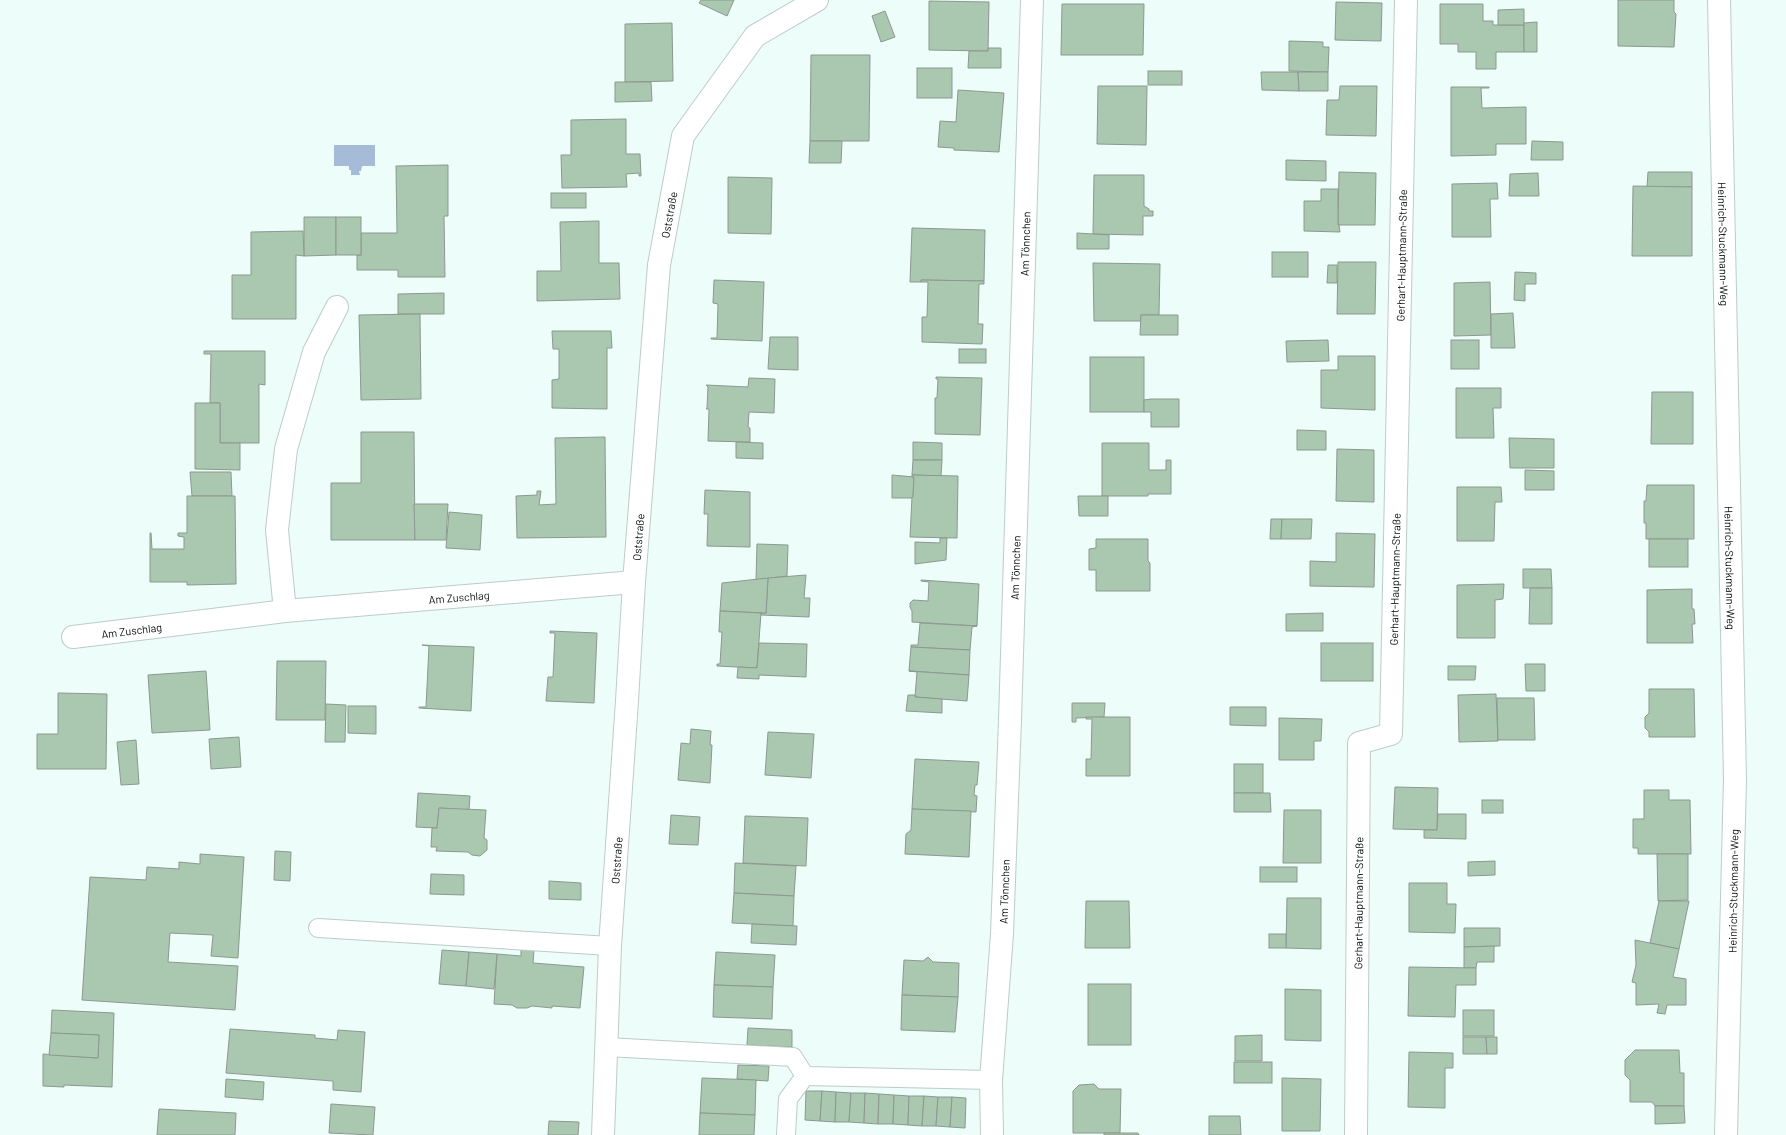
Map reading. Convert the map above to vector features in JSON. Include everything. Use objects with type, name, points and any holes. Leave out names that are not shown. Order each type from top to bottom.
[{"type":"street","name":"Oststraße","points":[[603,1135],[610,946],[634,582],[659,265],[683,136],[755,36],[817,0]]},
{"type":"street","name":"Am Tönnchen","points":[[992,1135],[991,1080],[1002,934],[1010,720],[1032,0]]},
{"type":"street","name":"Gerhart-Hauptmann-Straße","points":[[1356,1135],[1359,743],[1391,734],[1406,0]]},
{"type":"street","name":"Heinrich-Stuckmann-Weg","points":[[1719,0],[1735,780],[1726,1135]]},
{"type":"street","points":[[285,611],[277,530],[286,449],[314,352],[337,307]]},
{"type":"street","name":"Am Zuschlag","points":[[73,637],[285,611],[634,582]]},
{"type":"lane","points":[[318,928],[610,946]]},
{"type":"lane","points":[[606,1047],[793,1057],[806,1076]]},
{"type":"lane","points":[[806,1076],[991,1080]]},
{"type":"lane","points":[[786,1135],[788,1098],[806,1076]]},
{"type":"water","points":[[334,145],[375,145],[375,166],[362,166],[361,171],[359,171],[360,175],[351,175],[349,166],[334,166]]},
{"type":"building","points":[[701,0],[734,0],[727,16],[699,3]]},
{"type":"building","points":[[1618,0],[1674,0],[1674,12],[1676,14],[1674,47],[1618,46]]},
{"type":"building","points":[[929,1],[989,2],[988,51],[929,50]]},
{"type":"building","points":[[1336,2],[1382,3],[1381,41],[1335,40]]},
{"type":"building","points":[[1062,4],[1144,4],[1143,55],[1061,55]]},
{"type":"building","points":[[1440,4],[1483,4],[1483,21],[1493,21],[1493,25],[1524,25],[1524,52],[1496,52],[1496,69],[1476,69],[1476,52],[1458,52],[1458,44],[1440,44]]},
{"type":"building","points":[[1524,9],[1524,25],[1498,25],[1498,10]]},
{"type":"building","points":[[885,11],[895,37],[881,42],[872,16]]},
{"type":"building","points":[[1537,22],[1537,52],[1524,52],[1524,23]]},
{"type":"building","points":[[672,23],[673,81],[625,82],[625,24]]},
{"type":"building","points":[[1289,41],[1323,42],[1323,47],[1329,47],[1328,72],[1289,71]]},
{"type":"building","points":[[988,48],[1001,48],[1001,68],[968,68],[969,51],[988,51]]},
{"type":"building","points":[[811,55],[870,55],[869,141],[810,141]]},
{"type":"building","points":[[917,68],[952,68],[952,98],[917,98]]},
{"type":"building","points":[[1148,71],[1182,71],[1182,85],[1148,85]]},
{"type":"building","points":[[1261,72],[1298,72],[1299,91],[1262,90]]},
{"type":"building","points":[[1298,72],[1328,72],[1328,91],[1299,91]]},
{"type":"building","points":[[615,82],[651,82],[652,101],[615,102]]},
{"type":"building","points":[[1098,86],[1147,86],[1146,145],[1097,144]]},
{"type":"building","points":[[1340,86],[1377,86],[1376,136],[1326,135],[1327,100],[1339,100]]},
{"type":"building","points":[[1451,87],[1489,87],[1481,88],[1482,108],[1526,107],[1526,144],[1496,144],[1496,155],[1451,156]]},
{"type":"building","points":[[958,90],[1004,93],[999,152],[954,150],[954,148],[938,147],[940,121],[956,122]]},
{"type":"building","points":[[626,119],[626,154],[640,154],[641,176],[639,176],[639,173],[626,174],[627,187],[562,188],[561,155],[571,155],[571,120]]},
{"type":"building","points":[[810,141],[842,141],[841,163],[809,163]]},
{"type":"building","points":[[1532,141],[1563,142],[1563,160],[1531,160]]},
{"type":"building","points":[[1286,160],[1326,161],[1326,181],[1286,180]]},
{"type":"building","points":[[448,165],[448,216],[444,216],[445,277],[398,277],[398,270],[357,270],[357,255],[361,255],[361,233],[397,233],[396,166]]},
{"type":"building","points":[[1339,172],[1376,173],[1375,225],[1338,225]]},
{"type":"building","points":[[1648,172],[1692,172],[1692,187],[1647,187]]},
{"type":"building","points":[[1538,173],[1539,196],[1509,196],[1510,174]]},
{"type":"building","points":[[1094,175],[1144,175],[1144,206],[1149,209],[1149,211],[1153,211],[1153,216],[1143,216],[1143,235],[1093,234]]},
{"type":"building","points":[[728,177],[772,178],[771,234],[728,233]]},
{"type":"building","points":[[1497,183],[1498,199],[1490,199],[1491,237],[1452,237],[1452,184]]},
{"type":"building","points":[[1633,186],[1692,187],[1692,256],[1632,256]]},
{"type":"building","points":[[1321,189],[1338,189],[1338,225],[1340,232],[1304,231],[1304,201],[1321,201]]},
{"type":"building","points":[[551,193],[586,193],[586,208],[551,208]]},
{"type":"building","points":[[304,217],[336,217],[336,255],[304,256]]},
{"type":"building","points":[[336,217],[361,217],[361,255],[336,255]]},
{"type":"building","points":[[599,221],[599,263],[619,263],[620,299],[537,301],[537,271],[561,271],[560,222]]},
{"type":"building","points":[[912,228],[985,230],[984,281],[921,280],[921,282],[910,282]]},
{"type":"building","points":[[303,231],[304,256],[296,255],[296,319],[232,319],[232,275],[251,275],[251,232]]},
{"type":"building","points":[[1077,233],[1109,235],[1109,249],[1077,249]]},
{"type":"building","points":[[1272,252],[1308,252],[1308,277],[1272,277]]},
{"type":"building","points":[[1338,262],[1376,262],[1375,314],[1337,314]]},
{"type":"building","points":[[1093,263],[1160,264],[1159,315],[1141,315],[1141,321],[1094,321]]},
{"type":"building","points":[[1328,265],[1337,265],[1337,283],[1327,283]]},
{"type":"building","points":[[1515,272],[1536,273],[1536,284],[1525,284],[1525,301],[1514,300]]},
{"type":"building","points":[[714,280],[764,282],[762,341],[711,339],[717,338],[718,304],[713,303]]},
{"type":"building","points":[[921,280],[984,281],[984,284],[979,284],[978,324],[983,324],[982,344],[922,342],[922,317],[927,317],[928,282],[921,282]]},
{"type":"building","points":[[1490,282],[1491,335],[1454,336],[1454,283]]},
{"type":"building","points":[[444,293],[444,314],[398,314],[398,294]]},
{"type":"building","points":[[1513,313],[1515,348],[1491,348],[1491,314]]},
{"type":"building","points":[[420,314],[421,399],[361,400],[359,315]]},
{"type":"building","points":[[1141,315],[1178,315],[1178,335],[1140,335]]},
{"type":"building","points":[[552,331],[611,331],[612,348],[607,348],[607,409],[552,408],[552,380],[559,379],[559,349],[553,349]]},
{"type":"building","points":[[770,337],[798,337],[798,370],[768,369]]},
{"type":"building","points":[[1328,340],[1329,361],[1287,362],[1286,341]]},
{"type":"building","points":[[1451,340],[1479,340],[1479,369],[1451,369]]},
{"type":"building","points":[[959,349],[986,349],[986,363],[959,363]]},
{"type":"building","points":[[204,351],[265,351],[265,385],[259,384],[259,443],[220,443],[220,403],[210,403],[211,354],[204,354]]},
{"type":"building","points":[[1338,356],[1375,356],[1375,410],[1321,408],[1321,370],[1338,370]]},
{"type":"building","points":[[1090,357],[1144,357],[1144,412],[1090,412]]},
{"type":"building","points":[[936,377],[982,378],[980,435],[935,434],[935,398],[937,398],[938,379],[936,379]]},
{"type":"building","points":[[749,378],[775,379],[774,413],[749,412],[748,427],[750,428],[750,442],[708,441],[709,409],[706,409],[708,387],[706,385],[748,387]]},
{"type":"building","points":[[1456,388],[1501,388],[1501,408],[1493,408],[1494,438],[1456,438]]},
{"type":"building","points":[[1652,392],[1693,392],[1693,444],[1651,444]]},
{"type":"building","points":[[1179,399],[1179,427],[1151,427],[1151,412],[1144,412],[1144,400]]},
{"type":"building","points":[[195,403],[220,403],[220,443],[240,443],[240,470],[195,469]]},
{"type":"building","points":[[1297,430],[1326,431],[1326,450],[1297,450]]},
{"type":"building","points":[[361,432],[414,432],[415,540],[331,540],[331,483],[361,483]]},
{"type":"building","points":[[605,437],[606,537],[517,538],[516,496],[537,495],[537,491],[541,491],[539,505],[556,504],[555,438]]},
{"type":"building","points":[[1509,438],[1554,439],[1554,468],[1510,468]]},
{"type":"building","points":[[736,442],[763,443],[763,459],[736,458]]},
{"type":"building","points":[[913,442],[942,443],[942,460],[913,460]]},
{"type":"building","points":[[1102,443],[1149,443],[1149,470],[1166,470],[1166,460],[1171,460],[1171,494],[1148,494],[1148,496],[1102,496]]},
{"type":"building","points":[[1337,449],[1374,450],[1374,502],[1336,501]]},
{"type":"building","points":[[913,460],[942,460],[941,476],[912,475]]},
{"type":"building","points":[[1525,470],[1554,471],[1554,490],[1525,490]]},
{"type":"building","points":[[190,472],[231,472],[232,496],[192,496]]},
{"type":"building","points":[[892,475],[914,477],[912,498],[892,498]]},
{"type":"building","points":[[912,475],[958,476],[957,538],[910,537],[914,477],[912,477]]},
{"type":"building","points":[[1647,485],[1694,485],[1694,539],[1646,539],[1644,501],[1646,501]]},
{"type":"building","points":[[1457,487],[1501,487],[1502,502],[1495,502],[1494,541],[1457,541]]},
{"type":"building","points":[[705,490],[750,492],[750,547],[707,546],[708,514],[704,514]]},
{"type":"building","points":[[187,496],[235,496],[236,584],[187,585],[187,582],[150,582],[150,533],[152,549],[184,549],[184,537],[178,536],[178,533],[187,533]]},
{"type":"building","points":[[1078,496],[1108,496],[1108,516],[1079,516]]},
{"type":"building","points":[[414,504],[448,504],[446,540],[415,540]]},
{"type":"building","points":[[449,512],[482,515],[480,550],[446,548]]},
{"type":"building","points":[[1271,519],[1282,519],[1281,539],[1270,539]]},
{"type":"building","points":[[1282,519],[1312,519],[1311,539],[1281,539]]},
{"type":"building","points":[[1336,533],[1375,534],[1374,587],[1310,586],[1310,561],[1336,562]]},
{"type":"building","points":[[940,538],[947,538],[946,560],[915,564],[915,542],[940,543]]},
{"type":"building","points":[[1096,539],[1148,539],[1150,591],[1096,591],[1096,570],[1089,570],[1089,549],[1096,548]]},
{"type":"building","points":[[1649,539],[1688,539],[1688,567],[1649,567]]},
{"type":"building","points":[[757,544],[788,545],[787,576],[756,580]]},
{"type":"building","points":[[1523,569],[1551,569],[1552,588],[1523,588]]},
{"type":"building","points":[[806,575],[804,598],[810,598],[809,617],[761,615],[761,613],[766,613],[768,578]]},
{"type":"building","points":[[768,578],[766,613],[720,611],[722,583]]},
{"type":"building","points":[[921,580],[979,584],[977,626],[912,622],[910,603],[913,600],[928,601],[929,582]]},
{"type":"building","points":[[1504,584],[1503,599],[1495,600],[1495,638],[1457,638],[1457,585]]},
{"type":"building","points":[[1530,588],[1552,588],[1552,624],[1529,624]]},
{"type":"building","points":[[1692,589],[1692,609],[1694,609],[1695,624],[1692,624],[1693,643],[1647,643],[1647,590]]},
{"type":"building","points":[[720,611],[761,613],[757,668],[717,666],[717,664],[720,664],[722,632],[719,632]]},
{"type":"building","points":[[1323,613],[1323,631],[1286,631],[1286,614]]},
{"type":"building","points":[[920,623],[977,626],[972,627],[970,650],[911,647],[911,645],[918,645]]},
{"type":"building","points":[[550,631],[597,633],[594,703],[546,701],[548,677],[553,677],[555,633],[550,633]]},
{"type":"building","points":[[759,643],[807,644],[806,677],[759,675],[759,679],[737,678],[738,667],[757,668]]},
{"type":"building","points":[[1321,643],[1373,643],[1373,681],[1321,681]]},
{"type":"building","points":[[422,645],[474,647],[471,711],[419,708],[426,707],[429,646]]},
{"type":"building","points":[[911,647],[970,650],[969,675],[909,671]]},
{"type":"building","points":[[277,661],[326,661],[325,720],[276,720]]},
{"type":"building","points":[[1525,664],[1545,664],[1545,691],[1526,691]]},
{"type":"building","points":[[1448,666],[1476,666],[1475,680],[1448,680]]},
{"type":"building","points":[[206,671],[210,730],[152,733],[148,675]]},
{"type":"building","points":[[909,671],[969,675],[967,701],[915,697],[917,672]]},
{"type":"building","points":[[1649,689],[1694,689],[1695,737],[1649,737],[1649,732],[1645,728],[1645,717],[1649,713]]},
{"type":"building","points":[[58,693],[107,694],[106,769],[37,769],[37,734],[58,734]]},
{"type":"building","points":[[1496,694],[1498,741],[1459,742],[1458,695]]},
{"type":"building","points":[[908,695],[942,699],[942,713],[906,711]]},
{"type":"building","points":[[1497,698],[1534,698],[1535,740],[1498,740]]},
{"type":"building","points":[[1072,703],[1105,703],[1104,717],[1076,718],[1076,722],[1072,722]]},
{"type":"building","points":[[326,704],[346,705],[345,742],[325,742]]},
{"type":"building","points":[[348,706],[376,706],[376,734],[348,733]]},
{"type":"building","points":[[1230,707],[1266,707],[1266,726],[1230,725]]},
{"type":"building","points":[[1086,717],[1130,717],[1130,776],[1086,776],[1086,759],[1091,759],[1092,719],[1086,719]]},
{"type":"building","points":[[1279,718],[1322,719],[1321,741],[1314,741],[1314,760],[1279,760]]},
{"type":"building","points":[[691,729],[711,731],[710,745],[712,745],[710,783],[678,780],[681,743],[690,744]]},
{"type":"building","points":[[768,732],[814,734],[811,778],[765,775]]},
{"type":"building","points":[[239,737],[241,767],[211,769],[209,739]]},
{"type":"building","points":[[136,740],[139,784],[121,785],[117,742]]},
{"type":"building","points":[[915,759],[979,762],[977,785],[975,785],[974,795],[977,796],[976,812],[912,809]]},
{"type":"building","points":[[1234,764],[1263,764],[1263,793],[1234,793]]},
{"type":"building","points":[[1395,787],[1438,788],[1437,830],[1393,829]]},
{"type":"building","points":[[1644,790],[1669,790],[1669,800],[1690,800],[1691,854],[1638,854],[1638,848],[1633,848],[1633,819],[1644,819]]},
{"type":"building","points":[[418,793],[470,796],[469,810],[439,808],[437,828],[416,827]]},
{"type":"building","points":[[1234,793],[1270,793],[1271,812],[1234,812]]},
{"type":"building","points":[[1482,800],[1503,800],[1503,813],[1482,813]]},
{"type":"building","points":[[439,808],[486,810],[484,838],[487,840],[487,850],[480,856],[472,855],[468,852],[436,851],[437,847],[431,847],[432,828],[437,828]]},
{"type":"building","points":[[912,809],[971,811],[969,857],[905,854],[906,834],[911,830]]},
{"type":"building","points":[[1284,810],[1321,810],[1321,863],[1283,863]]},
{"type":"building","points":[[1438,814],[1466,814],[1466,839],[1424,838],[1424,830],[1437,830]]},
{"type":"building","points":[[671,815],[700,817],[698,845],[669,844]]},
{"type":"building","points":[[745,816],[808,818],[806,866],[743,863]]},
{"type":"building","points":[[275,851],[291,852],[290,881],[274,880]]},
{"type":"building","points":[[200,854],[244,857],[238,958],[211,956],[213,935],[170,933],[168,962],[238,966],[235,1010],[82,1000],[90,877],[146,880],[147,867],[179,869],[179,862],[200,864]]},
{"type":"building","points":[[1657,854],[1688,854],[1688,900],[1658,901]]},
{"type":"building","points":[[1495,861],[1495,875],[1468,876],[1468,862]]},
{"type":"building","points":[[735,863],[796,866],[794,896],[734,893]]},
{"type":"building","points":[[1260,867],[1297,867],[1297,882],[1260,882]]},
{"type":"building","points":[[431,874],[464,875],[464,895],[430,894]]},
{"type":"building","points":[[549,881],[581,883],[581,900],[549,899]]},
{"type":"building","points":[[1409,883],[1447,883],[1447,904],[1456,904],[1455,933],[1409,932]]},
{"type":"building","points":[[734,893],[794,896],[793,926],[732,923]]},
{"type":"building","points":[[1287,898],[1321,898],[1321,949],[1286,948]]},
{"type":"building","points":[[1086,901],[1129,901],[1130,948],[1085,948]]},
{"type":"building","points":[[1659,901],[1689,901],[1679,949],[1650,943]]},
{"type":"building","points":[[752,924],[797,926],[796,945],[751,943]]},
{"type":"building","points":[[1464,928],[1500,928],[1500,946],[1464,947]]},
{"type":"building","points":[[1269,934],[1286,934],[1286,948],[1269,948]]},
{"type":"building","points":[[1635,940],[1679,949],[1673,977],[1686,979],[1686,1005],[1667,1005],[1665,1014],[1657,1013],[1659,1004],[1636,1005],[1636,983],[1632,982],[1636,965]]},
{"type":"building","points":[[1494,946],[1494,962],[1477,962],[1476,968],[1464,968],[1464,947]]},
{"type":"building","points":[[521,949],[534,950],[533,963],[584,967],[580,1008],[532,1006],[527,1008],[517,1008],[512,1005],[494,1004],[497,954],[521,956]]},
{"type":"building","points":[[442,950],[469,952],[466,986],[439,984]]},
{"type":"building","points":[[469,952],[497,954],[494,989],[466,986]]},
{"type":"building","points":[[716,952],[775,955],[773,987],[714,985]]},
{"type":"building","points":[[928,957],[933,962],[959,963],[958,997],[902,995],[904,960],[923,961]]},
{"type":"building","points":[[1409,967],[1476,968],[1476,985],[1456,985],[1455,1017],[1408,1016]]},
{"type":"building","points":[[1088,984],[1131,984],[1131,1045],[1088,1045]]},
{"type":"building","points":[[714,985],[773,987],[772,1019],[713,1017]]},
{"type":"building","points":[[1285,989],[1321,990],[1321,1041],[1285,1040]]},
{"type":"building","points":[[902,995],[958,997],[955,1032],[901,1030]]},
{"type":"building","points":[[52,1010],[114,1013],[112,1087],[64,1085],[64,1087],[43,1086],[43,1054],[98,1058],[99,1035],[51,1033]]},
{"type":"building","points":[[1463,1010],[1494,1010],[1494,1036],[1463,1036]]},
{"type":"building","points":[[748,1028],[792,1030],[792,1047],[747,1045]]},
{"type":"building","points":[[230,1029],[315,1035],[315,1038],[337,1040],[338,1030],[365,1032],[361,1092],[333,1090],[333,1081],[226,1073]]},
{"type":"building","points":[[51,1033],[99,1035],[98,1058],[49,1055]]},
{"type":"building","points":[[1262,1035],[1262,1061],[1235,1061],[1235,1036]]},
{"type":"building","points":[[1463,1037],[1486,1037],[1487,1054],[1463,1054]]},
{"type":"building","points":[[1486,1037],[1497,1037],[1497,1054],[1487,1054]]},
{"type":"building","points":[[1635,1050],[1679,1050],[1680,1073],[1684,1073],[1684,1106],[1655,1106],[1652,1102],[1630,1102],[1630,1080],[1625,1075],[1625,1060]]},
{"type":"building","points":[[1409,1052],[1453,1053],[1453,1068],[1445,1068],[1445,1108],[1408,1107]]},
{"type":"building","points":[[1234,1062],[1272,1062],[1272,1083],[1234,1083]]},
{"type":"building","points":[[738,1065],[769,1066],[768,1081],[737,1079]]},
{"type":"building","points":[[702,1078],[756,1080],[755,1115],[700,1113]]},
{"type":"building","points":[[1282,1078],[1321,1079],[1320,1131],[1282,1131]]},
{"type":"building","points":[[226,1079],[264,1082],[263,1100],[225,1097]]},
{"type":"building","points":[[1094,1084],[1099,1089],[1121,1089],[1120,1133],[1073,1133],[1073,1091],[1079,1085]]},
{"type":"building","points":[[806,1091],[822,1091],[820,1121],[805,1120]]},
{"type":"building","points":[[822,1091],[836,1092],[835,1122],[820,1121]]},
{"type":"building","points":[[836,1092],[851,1093],[849,1122],[835,1122]]},
{"type":"building","points":[[851,1093],[865,1093],[864,1123],[849,1122]]},
{"type":"building","points":[[865,1093],[879,1094],[878,1124],[864,1123]]},
{"type":"building","points":[[879,1094],[894,1095],[893,1124],[878,1124]]},
{"type":"building","points":[[894,1095],[909,1096],[908,1125],[893,1124]]},
{"type":"building","points":[[909,1096],[924,1096],[922,1126],[908,1125]]},
{"type":"building","points":[[924,1096],[938,1097],[936,1126],[922,1126]]},
{"type":"building","points":[[938,1097],[952,1097],[950,1127],[936,1126]]},
{"type":"building","points":[[952,1097],[966,1098],[965,1128],[950,1127]]},
{"type":"building","points":[[331,1104],[375,1107],[373,1135],[329,1133]]},
{"type":"building","points":[[1655,1106],[1684,1106],[1685,1123],[1655,1124]]},
{"type":"building","points":[[159,1109],[236,1113],[235,1135],[157,1135]]},
{"type":"building","points":[[700,1113],[755,1115],[754,1135],[699,1135]]},
{"type":"building","points":[[1209,1116],[1240,1116],[1241,1135],[1209,1135]]},
{"type":"building","points":[[549,1121],[579,1122],[578,1135],[548,1135]]},
{"type":"building","points":[[1104,1133],[1138,1133],[1139,1135],[1104,1135]]}]
